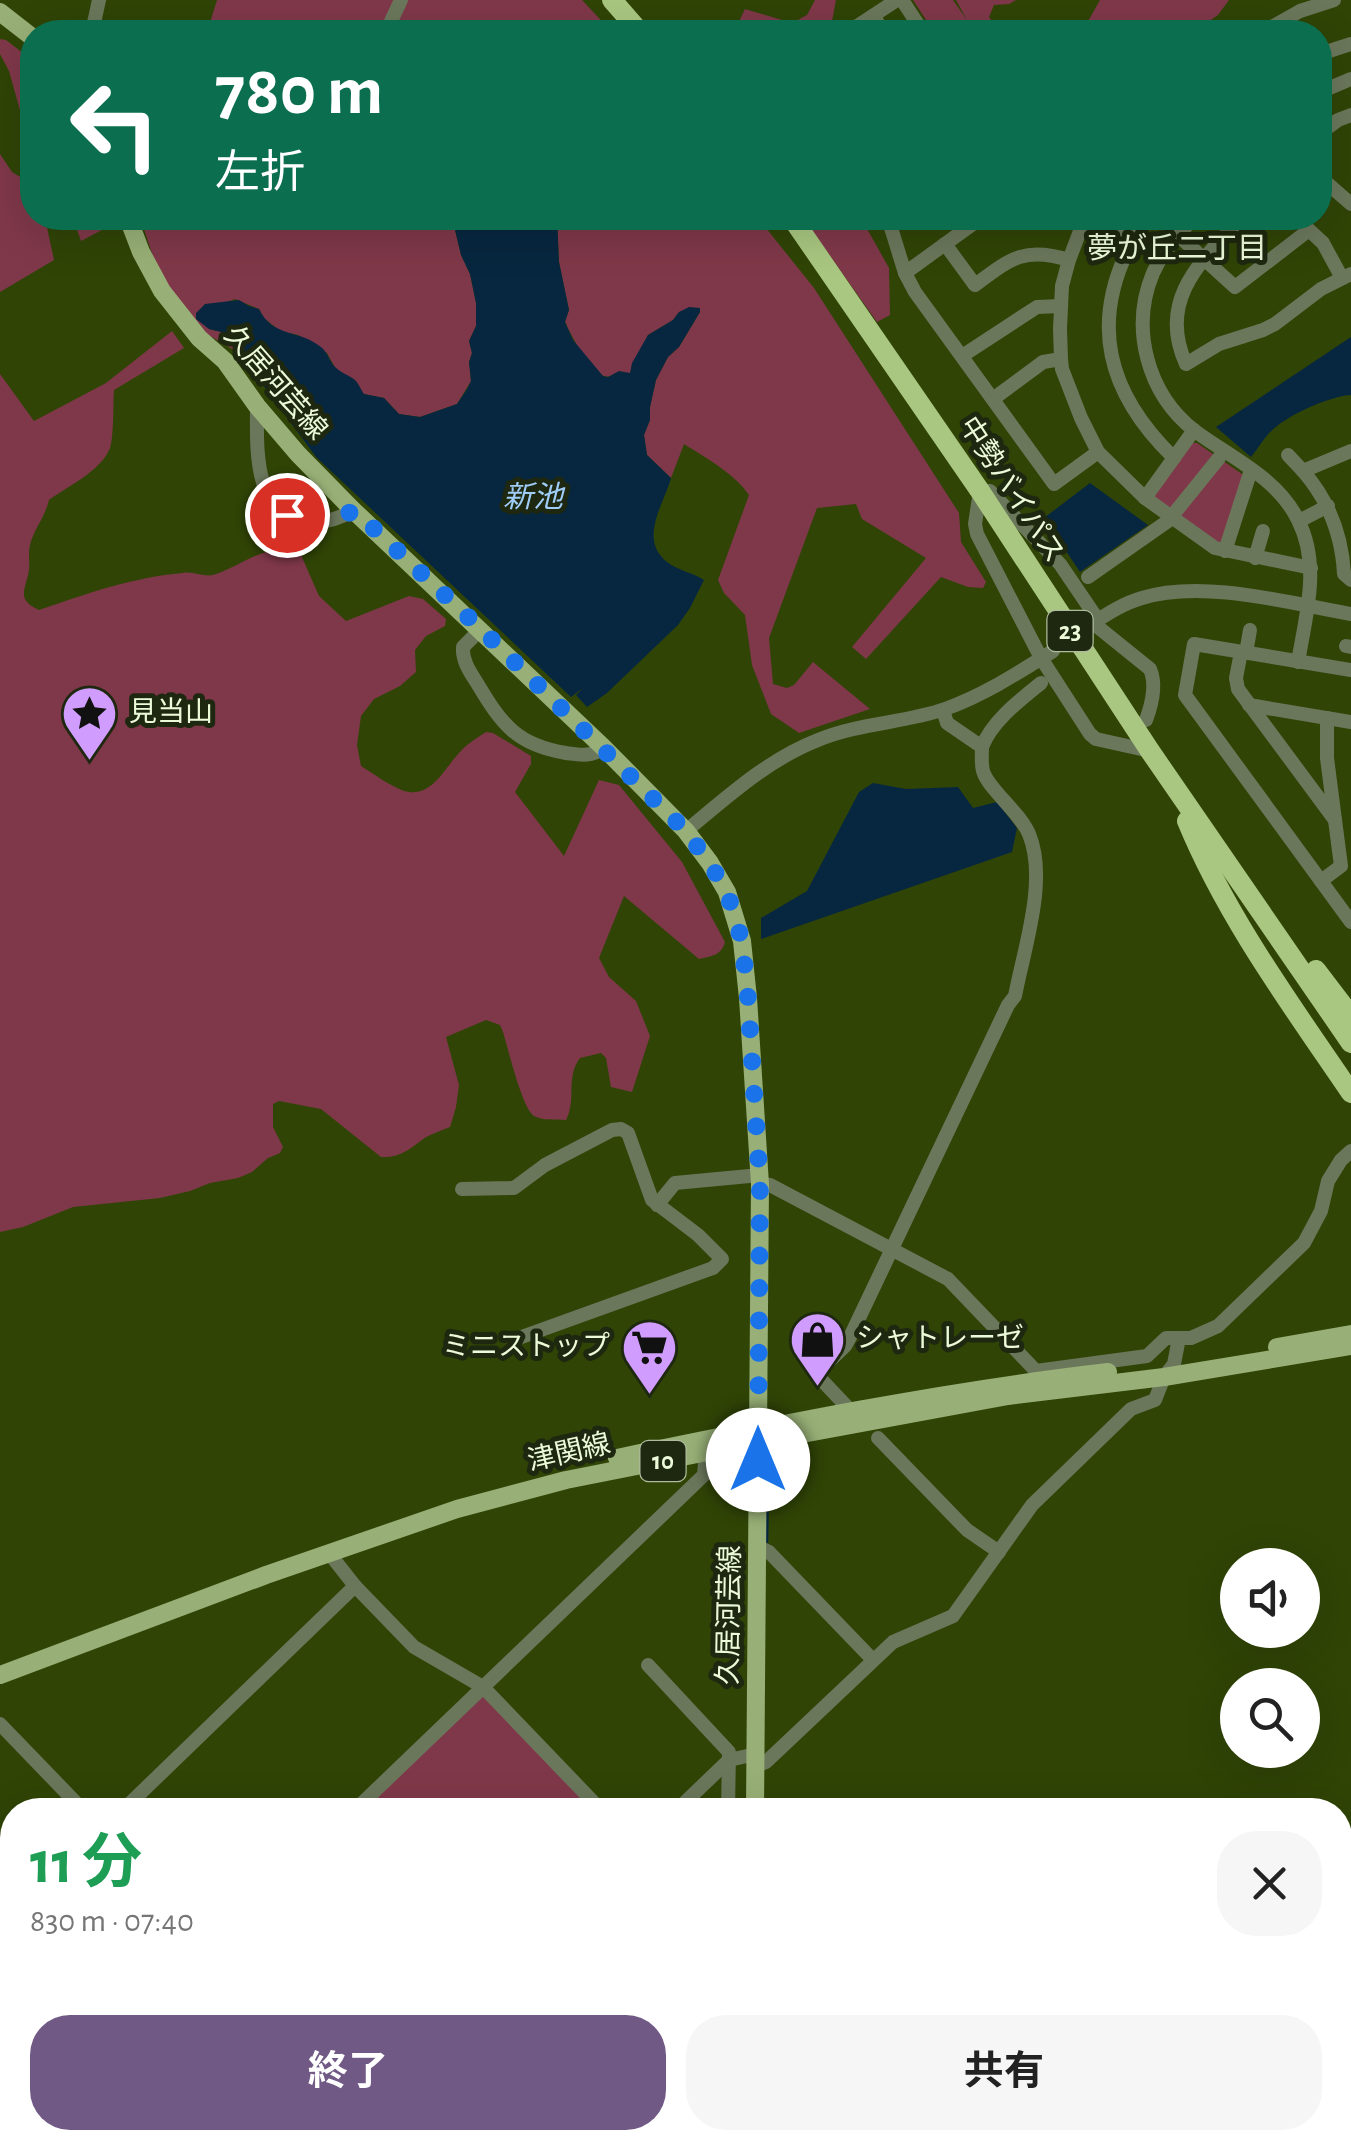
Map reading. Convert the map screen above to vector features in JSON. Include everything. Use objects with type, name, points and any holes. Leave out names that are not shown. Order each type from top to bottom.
[{"type":"highway","points":[[612,0],[630,20]]},
{"type":"highway","name":"中勢バイパス","points":[[800,230],[1351,1043]]},
{"type":"highway","points":[[1172,782],[1351,1016]]},
{"type":"highway","points":[[1172,782],[1205,866],[1351,1092]]},
{"type":"main road","name":"久居河芸線","points":[[133,230],[162,292],[224,361],[298,454],[686,831],[727,892],[742,941],[760,1180],[758,1435],[764,1549],[757,1798]]},
{"type":"main road","name":"津関線","points":[[0,1675],[329,1553],[457,1510],[566,1480],[706,1452],[850,1410],[1003,1384],[1169,1370],[1351,1334]]},
{"type":"main road","name":"津関線","points":[[0,1662],[451,1499],[564,1469],[1169,1370],[1351,1346]]},
{"type":"street","points":[[868,20],[899,0]]},
{"type":"street","points":[[1297,6],[1334,0]]},
{"type":"street","points":[[874,16],[876,20]]},
{"type":"street","points":[[896,230],[915,292],[1054,484],[1098,452]]},
{"type":"street","points":[[906,273],[965,230]]},
{"type":"street","points":[[1080,230],[1062,286],[1062,369],[1098,452],[1145,498],[1204,542],[1225,551],[1311,568]]},
{"type":"street","points":[[1124,230],[1134,238],[1112,293],[1110,338],[1114,366],[1131,408],[1174,458]]},
{"type":"street","points":[[1172,230],[1203,258],[1236,287],[1309,230],[1346,276],[1321,288],[1275,324],[1219,344],[1186,364],[1178,336],[1179,308],[1186,285],[1203,258],[1229,230]]},
{"type":"street","points":[[1183,230],[1160,258],[1150,283],[1144,310],[1144,350],[1153,376],[1177,414],[1282,496],[1299,521],[1311,568],[1298,662]]},
{"type":"street","points":[[945,244],[975,285],[1020,255],[1038,252],[1069,260]]},
{"type":"street","points":[[962,356],[1036,308],[1061,306]]},
{"type":"street","points":[[993,398],[1043,362],[1062,360]]},
{"type":"street","points":[[256,406],[261,478],[277,508],[309,522],[331,520],[354,510]]},
{"type":"street","points":[[1145,498],[1194,430]]},
{"type":"street","points":[[1303,471],[1351,451]]},
{"type":"street","points":[[1288,455],[1317,487],[1328,506],[1340,541],[1344,574],[1351,580]]},
{"type":"street","points":[[1088,577],[1171,518],[1219,458]]},
{"type":"street","points":[[1225,551],[1251,470]]},
{"type":"street","points":[[1146,720],[1154,685],[1150,669],[1092,623],[1060,564],[990,491],[980,490],[976,534],[1090,734],[1150,751]]},
{"type":"street","points":[[1299,521],[1328,506]]},
{"type":"street","points":[[1254,558],[1263,531]]},
{"type":"street","points":[[1092,623],[1140,598],[1176,590],[1216,592],[1351,614]]},
{"type":"street","points":[[1197,626],[1186,695],[1351,922]]},
{"type":"street","points":[[481,629],[463,648],[464,659],[509,730],[545,749],[587,756],[604,748]]},
{"type":"street","points":[[1251,630],[1236,684],[1336,820]]},
{"type":"street","points":[[1194,644],[1350,668]]},
{"type":"street","points":[[686,831],[750,778],[800,747],[857,727],[942,710],[982,694],[1047,654]]},
{"type":"street","points":[[1015,675],[1028,694]]},
{"type":"street","points":[[850,1410],[816,1374],[844,1346],[1015,996],[1034,908],[1035,853],[1018,815],[987,778],[982,748],[986,737],[1012,708],[1042,683]]},
{"type":"street","points":[[1250,705],[1351,722]]},
{"type":"street","points":[[942,710],[947,724],[982,748]]},
{"type":"street","points":[[1321,881],[1342,866],[1328,758],[1328,718]]},
{"type":"street","points":[[462,1189],[514,1188],[545,1165],[612,1130],[621,1130],[628,1133],[652,1200],[698,1235],[724,1261],[516,1338]]},
{"type":"street","points":[[656,1205],[675,1183],[760,1180],[948,1280],[1036,1371],[1148,1356],[1166,1338],[1191,1338],[1218,1326],[1304,1244],[1321,1211],[1328,1181],[1351,1151]]},
{"type":"street","points":[[689,1798],[729,1760],[760,1761],[892,1642],[954,1616],[1032,1505],[1131,1409],[1155,1400],[1179,1338]]},
{"type":"street","points":[[878,1438],[967,1530],[1000,1552]]},
{"type":"street","points":[[367,1798],[704,1475],[706,1452]]},
{"type":"street","points":[[764,1549],[873,1660]]},
{"type":"street","points":[[329,1553],[355,1586],[414,1646],[483,1687],[589,1798]]},
{"type":"street","points":[[134,1798],[355,1586]]},
{"type":"street","points":[[648,1666],[729,1752],[728,1798]]},
{"type":"street","points":[[0,1724],[71,1798]]},
{"type":"shaded area","points":[[217,0],[582,0],[601,20],[211,20]]},
{"type":"shaded area","points":[[815,0],[836,0],[832,20],[798,20],[807,15]]},
{"type":"shaded area","points":[[913,0],[953,0],[967,20],[926,20]]},
{"type":"shaded area","points":[[956,0],[1016,0],[994,5],[991,20],[967,20]]},
{"type":"shaded area","points":[[1100,0],[1229,0],[1211,20],[1089,20]]},
{"type":"shaded area","points":[[745,9],[782,20],[740,20]]},
{"type":"shaded area","points":[[0,39],[20,51],[20,110],[9,71],[0,54]]},
{"type":"shaded area","points":[[0,154],[20,177],[20,230],[48,230],[54,260],[0,292]]},
{"type":"shaded area","points":[[77,230],[102,230],[81,241]]},
{"type":"shaded area","points":[[144,230],[455,230],[476,303],[476,326],[469,341],[471,381],[457,404],[420,417],[399,414],[384,398],[364,394],[336,369],[327,353],[298,335],[280,331],[259,309],[235,299],[205,304],[209,329],[225,333],[237,349],[234,350],[205,333],[161,281]]},
{"type":"shaded area","points":[[558,230],[768,230],[814,288],[959,513],[961,542],[986,582],[983,588],[968,587],[941,577],[866,659],[852,647],[926,558],[862,519],[856,504],[817,508],[769,638],[773,684],[787,688],[794,685],[813,662],[870,709],[799,733],[771,714],[752,665],[745,615],[724,593],[718,580],[749,495],[728,473],[684,444],[671,478],[647,455],[644,435],[656,380],[700,312],[679,312],[648,335],[630,373],[604,376],[582,352],[565,321],[569,310],[559,262]]},
{"type":"shaded area","points":[[812,230],[868,230],[889,268],[890,315],[877,322]]},
{"type":"shaded area","points":[[172,331],[184,348],[114,390],[112,436],[106,456],[92,471],[49,500],[30,545],[24,593],[27,602],[39,610],[146,578],[187,573],[213,575],[277,550],[301,555],[319,596],[346,621],[409,596],[423,599],[446,619],[445,626],[426,636],[415,650],[416,672],[400,686],[374,699],[361,716],[357,745],[361,766],[404,791],[422,791],[437,781],[469,744],[486,732],[493,733],[531,756],[531,764],[515,792],[564,856],[599,780],[619,785],[682,862],[725,942],[718,953],[699,959],[624,896],[599,958],[609,977],[636,1001],[650,1036],[632,1092],[611,1087],[606,1058],[601,1053],[580,1058],[573,1073],[566,1120],[541,1119],[529,1111],[500,1025],[486,1020],[446,1037],[459,1085],[450,1127],[400,1154],[381,1157],[321,1109],[279,1101],[273,1104],[273,1127],[283,1147],[252,1172],[160,1198],[73,1207],[0,1232],[0,374],[34,421],[106,383]]},
{"type":"shaded area","points":[[1190,443],[1197,443],[1242,474],[1223,541],[1217,544],[1155,501],[1154,493]]},
{"type":"shaded area","points":[[482,1695],[582,1798],[375,1798]]},
{"type":"water","name":"新池","points":[[455,230],[558,230],[559,262],[569,310],[565,322],[573,340],[603,376],[619,371],[630,373],[648,335],[679,312],[689,307],[700,308],[656,380],[644,435],[647,455],[671,478],[656,521],[654,543],[667,562],[704,580],[678,625],[587,707],[576,695],[583,688],[571,697],[316,457],[225,333],[209,329],[196,319],[196,313],[205,304],[239,300],[259,309],[272,325],[321,347],[335,367],[355,380],[364,394],[384,398],[399,414],[420,417],[457,404],[471,381],[469,341],[476,326],[476,303]]},
{"type":"water","points":[[1351,337],[1351,395],[1323,402],[1284,421],[1251,457],[1216,427]]},
{"type":"water","points":[[1090,483],[1148,525],[1080,572],[1044,518]]},
{"type":"water","points":[[873,783],[906,789],[958,787],[973,808],[997,802],[1017,828],[1012,852],[761,939],[761,918],[807,891],[859,792]]},
{"type":"waterway","points":[[767,1542],[768,1483]]},
{"type":"place","name":"見当山","points":[[90,762]]},
{"type":"place","name":"シャトレーゼ","points":[[817,1388]]},
{"type":"place","name":"ミニストップ","points":[[649,1396]]},
{"type":"district","name":"夢が丘二丁目","points":[[1177,249]]},
{"type":"route","points":[[287,515],[320,522],[354,510],[686,831],[727,892],[742,941],[760,1184],[758,1460]]}]
